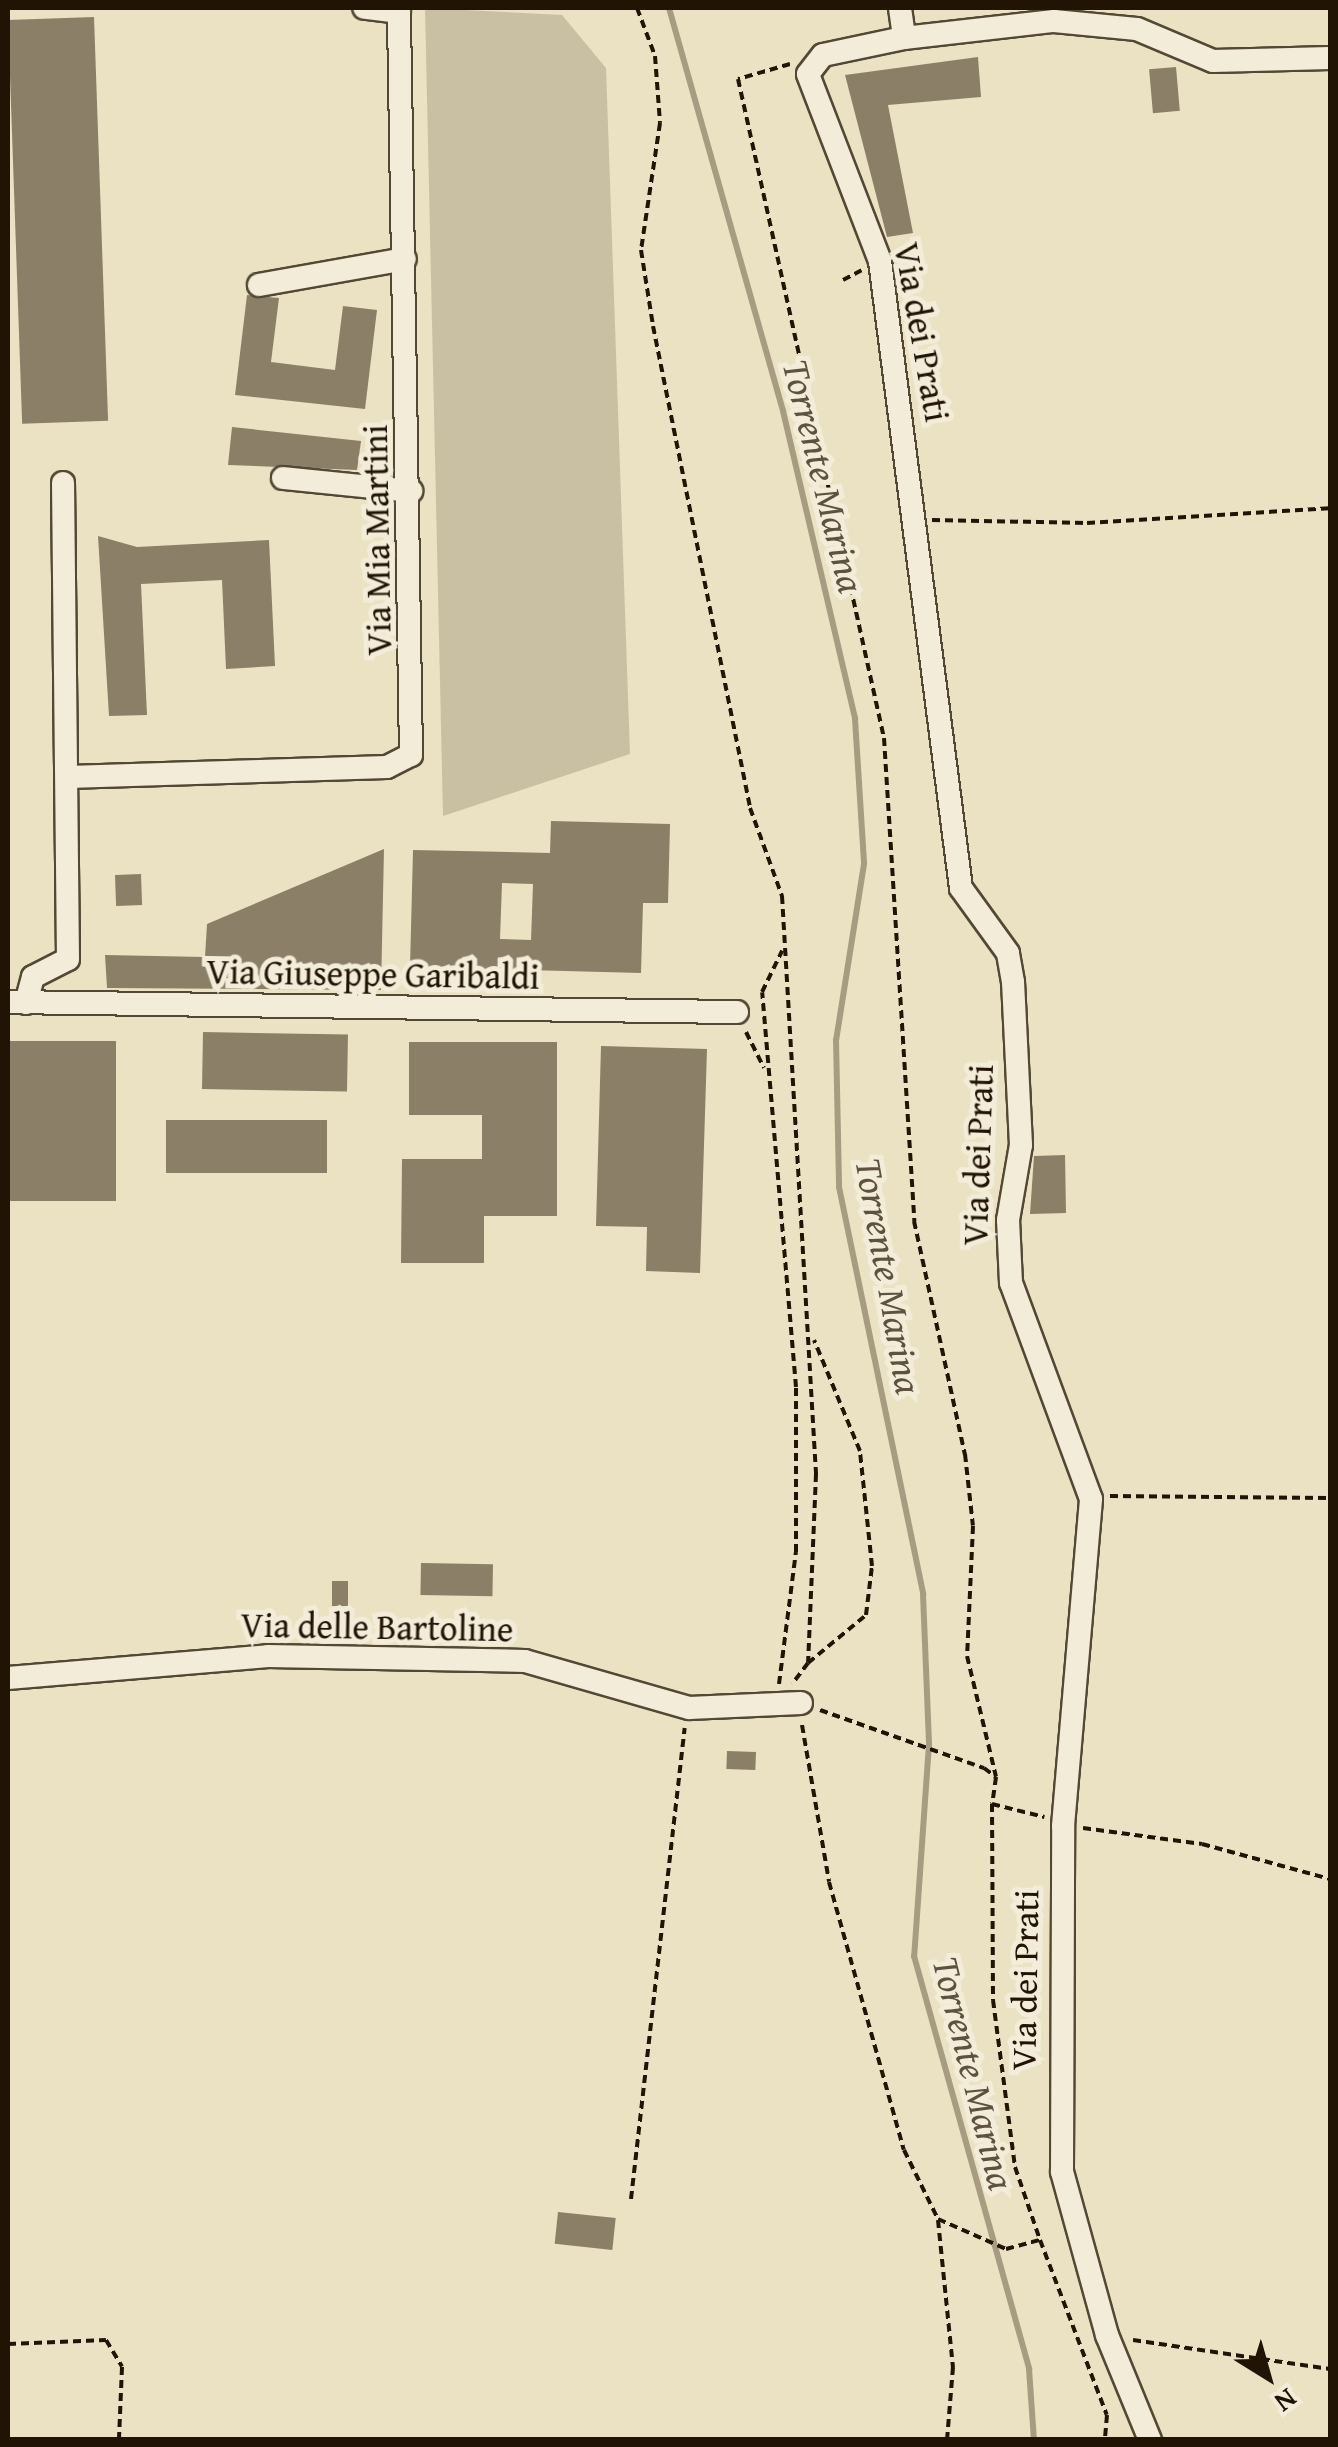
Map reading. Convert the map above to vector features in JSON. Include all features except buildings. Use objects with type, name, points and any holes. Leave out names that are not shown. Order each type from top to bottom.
[{"type":"street","name":"Via Mia Martini","points":[[68,777],[387,766],[410,755],[411,491],[399,12],[364,8]]},
{"type":"street","points":[[900,8],[904,38]]},
{"type":"street","points":[[823,55],[904,38],[1087,20],[1137,29],[1189,57],[1330,58]]},
{"type":"street","name":"Via dei Prati","points":[[823,55],[808,74],[880,261],[917,520],[961,888],[1008,953],[1014,982],[1021,1144],[1008,1220],[1011,1284],[1091,1499],[1063,1823],[1062,2172],[1150,2440]]},
{"type":"street","points":[[259,285],[405,259]]},
{"type":"street","points":[[283,478],[411,491]]},
{"type":"street","points":[[17,1002],[33,977],[68,959],[63,483]]},
{"type":"street","name":"Via Giuseppe Garibaldi","points":[[17,1002],[737,1012]]},
{"type":"street","name":"Via delle Bartoline","points":[[8,1678],[268,1656],[526,1662],[689,1708],[801,1703]]},
{"type":"path","points":[[636,8],[656,56],[660,123],[641,250],[653,326],[750,808],[782,896],[812,1338],[808,1663]]},
{"type":"path","points":[[823,55],[738,79],[884,738],[914,1221],[965,1454],[974,1526],[968,1656],[996,1776],[992,1804],[994,2000],[1015,2167],[1106,2415],[1105,2440]]},
{"type":"path","points":[[917,520],[1087,524],[1330,508]]},
{"type":"path","points":[[777,1704],[796,1552],[796,1386],[762,992],[784,947]]},
{"type":"path","points":[[737,1012],[766,1073]]},
{"type":"path","points":[[777,1704],[808,1663],[866,1614],[872,1566],[860,1452],[830,1360],[812,1338]]},
{"type":"path","points":[[1091,1499],[1330,1498]]},
{"type":"path","points":[[801,1703],[984,1768],[996,1776]]},
{"type":"path","points":[[777,1704],[810,1732],[830,1882],[864,2014],[904,2150],[938,2219],[952,2367],[947,2440]]},
{"type":"path","points":[[631,2199],[689,1708]]},
{"type":"path","points":[[992,1804],[1063,1823],[1202,1844],[1330,1879]]},
{"type":"path","points":[[938,2219],[1006,2249],[1040,2240]]},
{"type":"path","points":[[1118,2337],[1134,2350]]},
{"type":"path","points":[[1118,2337],[1330,2370]]},
{"type":"path","points":[[8,2344],[106,2340],[120,2352],[119,2440]]},
{"type":"shaded area","points":[[425,8],[562,15],[606,68],[630,754],[443,816]]},
{"type":"waterway","name":"Torrente Marina","points":[[669,8],[783,411],[855,719],[864,864],[836,1040],[839,1187],[923,1594],[929,1744],[914,1956],[1029,2369],[1034,2440]]}]
